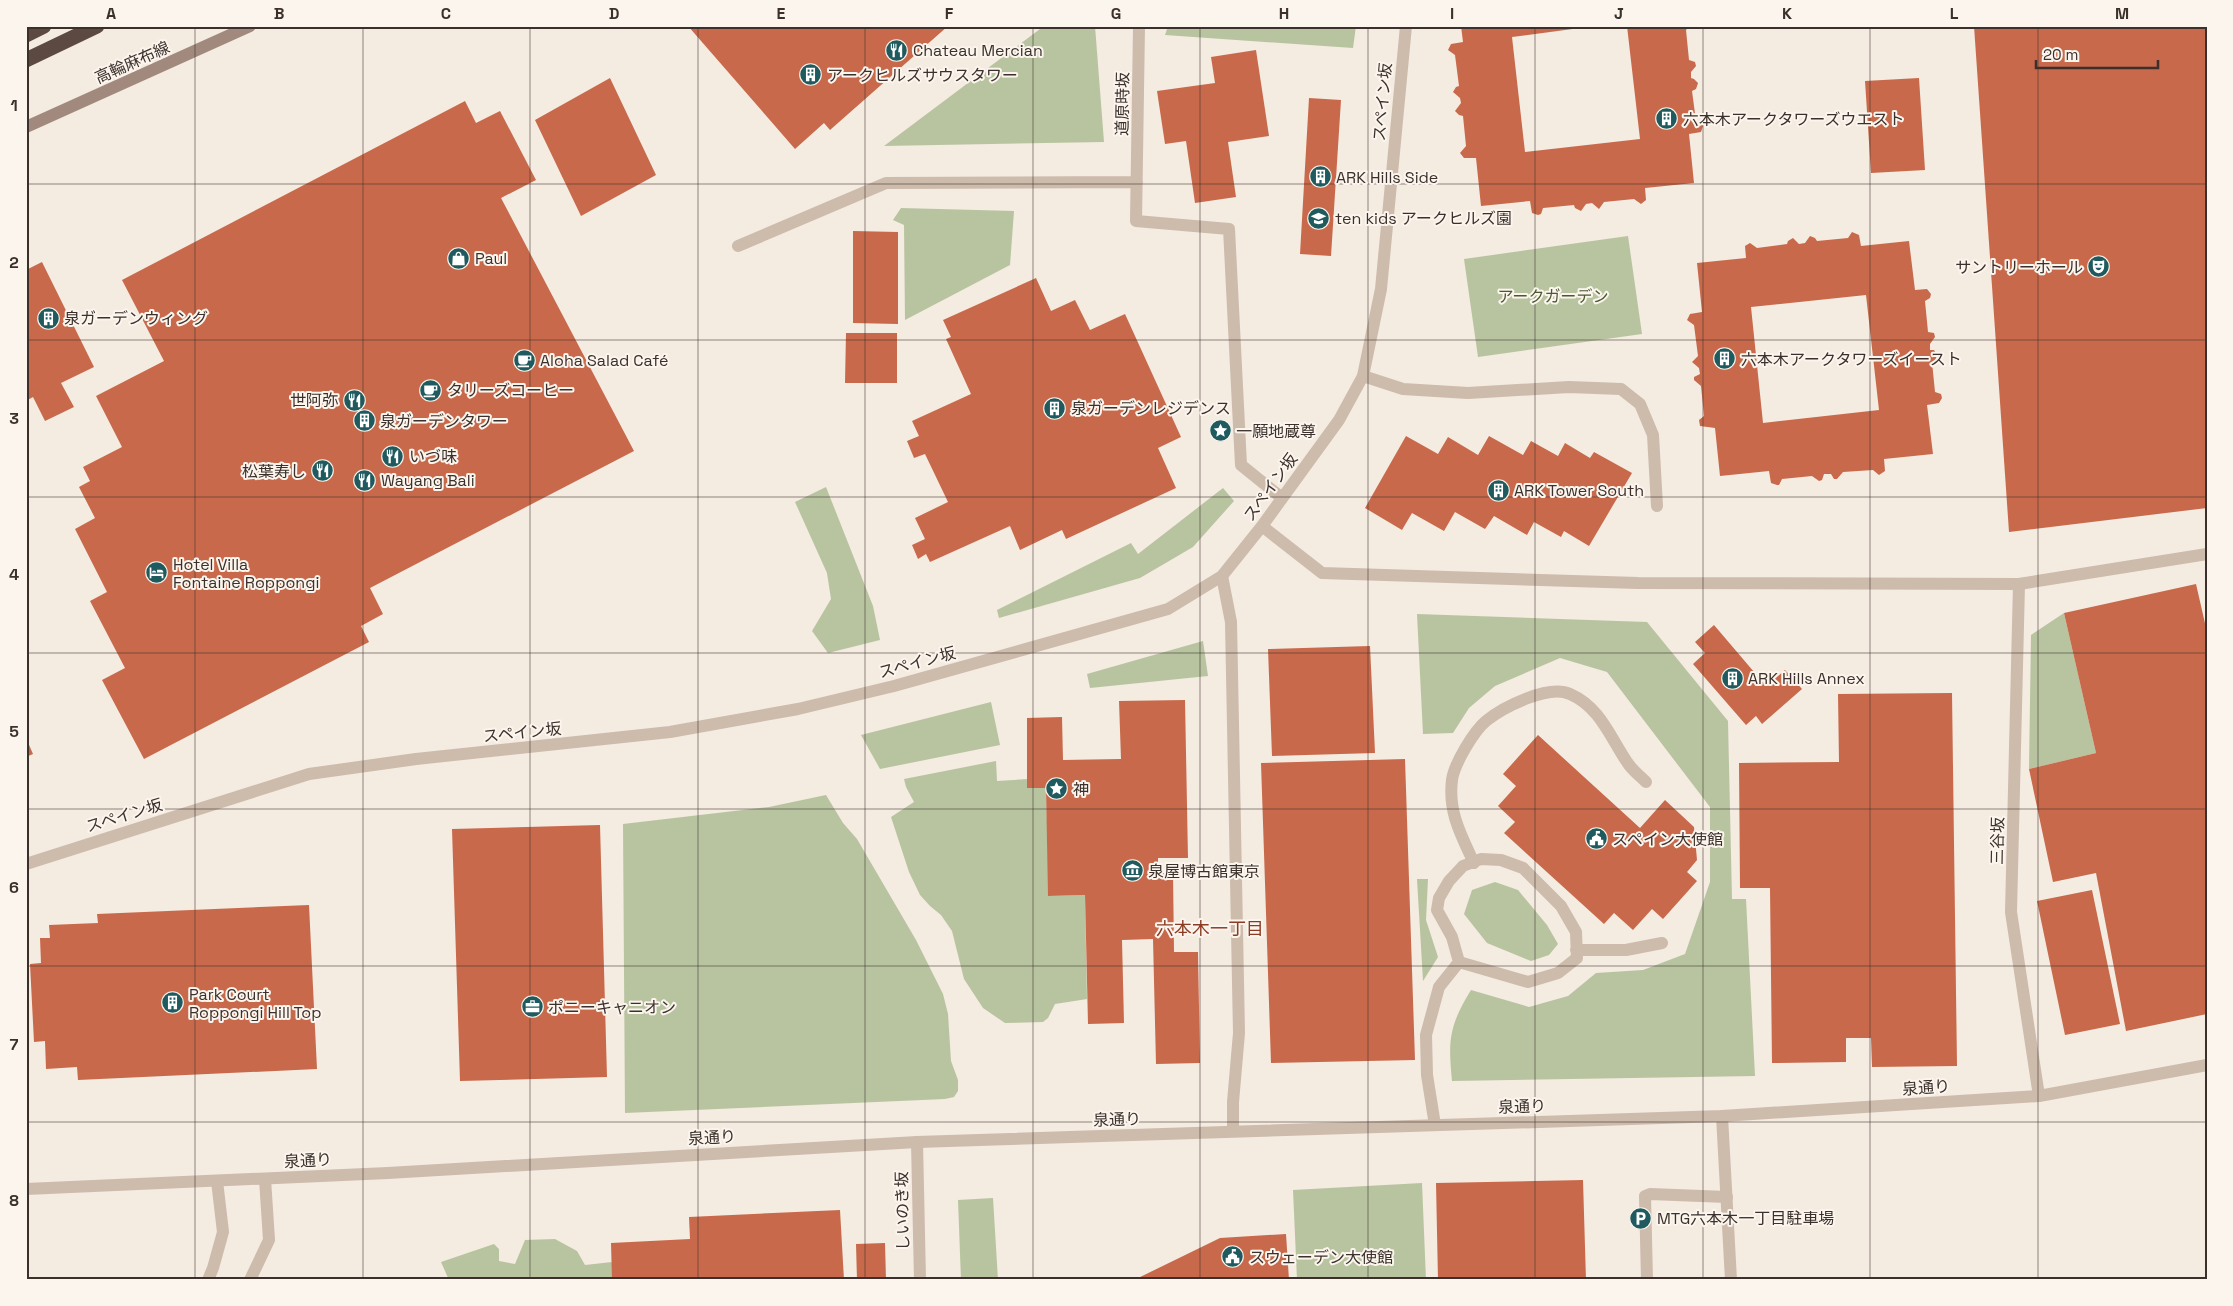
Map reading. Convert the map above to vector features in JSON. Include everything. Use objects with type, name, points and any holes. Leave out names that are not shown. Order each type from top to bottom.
[{"type":"highway","points":[[26,34],[44,26]]},
{"type":"highway","points":[[26,60],[97,26]]},
{"type":"main road","name":"高輪麻布線","points":[[26,127],[250,26]]},
{"type":"street","name":"道原時坂","points":[[1139,26],[1136,221],[1229,229],[1241,465],[1282,498]]},
{"type":"street","name":"スペイン坂","points":[[26,864],[309,774],[416,759],[670,732],[798,709],[884,688],[1168,610],[1222,576],[1262,526],[1339,420],[1363,376],[1381,289],[1406,26]]},
{"type":"street","points":[[738,246],[886,183],[1137,182]]},
{"type":"street","points":[[1363,376],[1404,389],[1468,393],[1569,387],[1621,389],[1640,404],[1653,436],[1657,506]]},
{"type":"street","points":[[1262,526],[1322,573],[1638,583],[2019,584],[2207,554]]},
{"type":"street","points":[[1222,576],[1231,632],[1239,1033],[1233,1102],[1234,1131]]},
{"type":"street","name":"三谷坂","points":[[2019,584],[2011,912],[2040,1096]]},
{"type":"street","points":[[1474,863],[1453,817],[1452,778],[1463,752],[1485,722],[1506,708],[1537,695],[1560,690],[1570,693],[1591,705],[1628,764],[1646,782]]},
{"type":"street","points":[[1481,859],[1501,860],[1523,868],[1561,906],[1576,932],[1577,958],[1558,973],[1528,982],[1459,962],[1452,937],[1437,910],[1439,898],[1449,880],[1463,866],[1481,859]]},
{"type":"street","points":[[1576,950],[1626,950],[1662,943]]},
{"type":"street","points":[[1435,1125],[1426,1075],[1426,1035],[1439,988],[1459,962]]},
{"type":"street","name":"泉通り","points":[[26,1189],[265,1179],[917,1142],[1722,1116],[2040,1096],[2207,1065]]},
{"type":"street","points":[[1722,1116],[1731,1280]]},
{"type":"street","name":"しいのき坂","points":[[917,1142],[920,1280]]},
{"type":"street","points":[[250,1280],[269,1240],[265,1179]]},
{"type":"street","points":[[208,1280],[214,1268],[223,1232],[217,1181]]},
{"type":"street","points":[[1646,1280],[1646,1196],[1650,1194],[1727,1197]]},
{"type":"green space","points":[[1044,26],[1095,26],[1104,142],[884,146]]},
{"type":"green space","points":[[1168,26],[1356,26],[1353,48],[1165,35]]},
{"type":"green space","points":[[901,208],[1014,211],[1010,265],[905,320],[904,225],[893,220]]},
{"type":"green space","name":"アークガーデン","points":[[1628,236],[1642,334],[1478,357],[1464,259]]},
{"type":"green space","points":[[826,487],[873,606],[880,640],[828,653],[812,631],[831,599],[827,573],[795,502]]},
{"type":"green space","points":[[1223,488],[1234,501],[1193,547],[1140,578],[999,618],[997,610],[1131,543],[1138,554]]},
{"type":"green space","points":[[2064,613],[2096,753],[2029,769],[2031,635]]},
{"type":"green space","points":[[1417,614],[1647,622],[1728,721],[1732,899],[1746,899],[1755,1076],[1452,1081],[1450,1044],[1454,1024],[1471,990],[1529,1007],[1568,996],[1596,973],[1643,970],[1685,954],[1710,882],[1710,807],[1607,672],[1560,658],[1495,686],[1469,708],[1453,733],[1423,734]]},
{"type":"green space","points":[[1203,641],[1208,676],[1090,688],[1087,674]]},
{"type":"green space","points":[[991,702],[1000,745],[880,769],[861,735]]},
{"type":"green space","points":[[996,761],[997,781],[1028,779],[1046,788],[1049,896],[1085,895],[1087,999],[1055,1004],[1048,1018],[1043,1022],[1005,1023],[983,1008],[964,979],[952,931],[941,915],[920,895],[909,872],[891,817],[914,802],[904,779]]},
{"type":"green space","points":[[826,795],[843,823],[857,839],[916,940],[943,994],[948,1014],[951,1061],[958,1080],[958,1091],[954,1097],[945,1099],[625,1113],[623,824],[769,807]]},
{"type":"green space","points":[[1417,879],[1428,879],[1426,920],[1438,957],[1423,981]]},
{"type":"green space","points":[[1495,882],[1518,890],[1547,925],[1558,944],[1549,955],[1531,961],[1487,943],[1464,914],[1472,890]]},
{"type":"green space","points":[[1422,1183],[1426,1280],[1297,1280],[1293,1190]]},
{"type":"green space","points":[[993,1198],[998,1280],[961,1280],[958,1200]]},
{"type":"green space","points":[[555,1239],[577,1251],[585,1265],[612,1262],[612,1280],[449,1280],[441,1262],[494,1244],[499,1249],[499,1261],[515,1264],[525,1240]]},
{"type":"building","name":"アークヒルズサウスタワー","points":[[688,26],[948,26],[830,130],[824,123],[795,149]]},
{"type":"building","name":"六本木アークタワーズウエスト","points":[[1461,26],[1595,26],[1512,37],[1525,152],[1640,139],[1627,26],[1690,26],[1686,30],[1689,60],[1695,62],[1696,66],[1691,72],[1691,78],[1698,83],[1696,89],[1692,91],[1696,121],[1699,121],[1703,126],[1701,132],[1689,134],[1694,183],[1645,188],[1646,200],[1641,204],[1634,199],[1604,202],[1599,209],[1592,203],[1586,204],[1581,211],[1575,208],[1574,205],[1543,208],[1541,214],[1538,215],[1532,213],[1530,201],[1481,206],[1476,158],[1464,158],[1460,153],[1466,146],[1463,116],[1455,111],[1461,103],[1460,98],[1453,92],[1459,86],[1455,55],[1448,50],[1451,44],[1463,42]]},
{"type":"building","name":"サントリーホール","points":[[1974,26],[2207,26],[2207,508],[2009,532]]},
{"type":"building","points":[[1256,50],[1269,136],[1228,142],[1236,197],[1195,203],[1186,141],[1165,144],[1157,91],[1215,83],[1211,57]]},
{"type":"building","points":[[610,78],[656,175],[581,216],[535,120]]},
{"type":"building","points":[[1919,78],[1925,170],[1871,173],[1865,81]]},
{"type":"building","name":"ARK Hills Side","points":[[1309,98],[1341,100],[1331,256],[1300,254]]},
{"type":"building","name":"泉ガーデンタワー","points":[[465,101],[476,123],[500,111],[536,180],[501,198],[634,451],[370,588],[383,614],[361,626],[369,642],[144,759],[102,680],[125,668],[90,601],[107,592],[75,529],[95,518],[79,487],[90,481],[83,467],[122,447],[96,396],[164,361],[122,280]]},
{"type":"building","points":[[853,231],[898,232],[898,324],[853,323]]},
{"type":"building","name":"六本木アークタワーズイースト","points":[[1852,232],[1859,235],[1861,246],[1909,241],[1915,290],[1927,289],[1931,294],[1930,298],[1925,301],[1928,332],[1934,333],[1935,337],[1930,344],[1930,350],[1934,350],[1937,355],[1935,361],[1932,362],[1935,392],[1941,394],[1942,398],[1939,403],[1927,405],[1933,454],[1884,459],[1885,471],[1879,475],[1873,470],[1843,472],[1837,479],[1834,479],[1831,474],[1824,474],[1822,480],[1819,481],[1812,476],[1782,479],[1779,485],[1771,483],[1769,471],[1720,476],[1715,428],[1700,426],[1699,420],[1704,416],[1701,386],[1694,380],[1694,377],[1700,374],[1699,368],[1692,362],[1698,356],[1694,325],[1687,320],[1690,314],[1702,312],[1697,263],[1746,258],[1745,246],[1750,243],[1757,248],[1787,244],[1793,238],[1799,244],[1805,243],[1810,236],[1817,241],[1848,238]],"holes":[[[1866,295],[1879,410],[1763,423],[1751,307]]]},
{"type":"building","name":"泉ガーデンウィング","points":[[42,262],[94,367],[61,383],[74,407],[45,421],[33,397],[26,401],[26,270]]},
{"type":"building","name":"泉ガーデンレジデンス","points":[[1036,278],[1051,311],[1075,300],[1090,330],[1125,314],[1181,437],[1158,448],[1176,488],[1066,539],[1062,530],[1020,550],[1010,526],[930,562],[926,554],[918,559],[912,545],[925,539],[915,518],[948,502],[925,454],[914,458],[907,441],[919,436],[912,421],[971,394],[946,339],[951,337],[943,320]]},
{"type":"building","points":[[846,333],[897,333],[897,383],[845,383]]},
{"type":"building","name":"ARK Tower South","points":[[1406,436],[1438,454],[1448,437],[1478,455],[1489,436],[1523,455],[1531,441],[1558,456],[1565,443],[1590,458],[1594,452],[1632,473],[1589,546],[1564,531],[1561,537],[1534,522],[1527,535],[1494,516],[1485,529],[1455,512],[1444,531],[1412,513],[1402,530],[1365,508]]},
{"type":"building","points":[[2196,584],[2207,632],[2207,1014],[2126,1031],[2096,873],[2053,882],[2029,769],[2096,753],[2064,613]]},
{"type":"building","name":"ARK Hills Annex","points":[[1714,625],[1766,686],[1785,670],[1802,689],[1762,724],[1756,716],[1746,725],[1693,664],[1705,653],[1695,642]]},
{"type":"building","points":[[1370,646],[1375,753],[1272,756],[1268,649]]},
{"type":"building","points":[[1952,693],[1957,1066],[1872,1067],[1871,1038],[1846,1038],[1846,1062],[1772,1063],[1770,888],[1740,888],[1739,763],[1839,762],[1838,694]]},
{"type":"building","points":[[1185,700],[1188,858],[1158,858],[1158,873],[1173,873],[1174,952],[1198,952],[1200,1063],[1156,1064],[1153,939],[1122,940],[1124,1023],[1088,1024],[1085,895],[1048,896],[1046,788],[1027,788],[1027,718],[1062,717],[1063,760],[1121,759],[1119,701]]},
{"type":"building","points":[[1538,735],[1640,828],[1665,800],[1694,827],[1697,860],[1687,872],[1697,881],[1663,919],[1652,909],[1633,930],[1614,913],[1604,924],[1504,833],[1515,822],[1498,806],[1516,786],[1503,774]]},
{"type":"building","points":[[26,738],[33,754],[26,757]]},
{"type":"building","points":[[1405,759],[1415,1060],[1271,1063],[1261,763]]},
{"type":"building","points":[[600,825],[607,1077],[460,1081],[452,829]]},
{"type":"building","points":[[2092,890],[2120,1024],[2065,1035],[2037,901]]},
{"type":"building","name":"Park Court Roppongi Hill Top","points":[[309,905],[317,1069],[78,1080],[77,1067],[46,1069],[45,1041],[34,1042],[30,964],[41,963],[40,938],[50,938],[49,925],[98,923],[97,914]]},
{"type":"building","points":[[1583,1180],[1586,1280],[1438,1280],[1436,1183]]},
{"type":"building","points":[[840,1210],[844,1280],[612,1280],[611,1243],[690,1239],[689,1217]]},
{"type":"building","name":"スウェーデン大使館","points":[[1286,1234],[1289,1280],[1134,1280],[1220,1238]]},
{"type":"building","points":[[885,1243],[886,1280],[857,1280],[856,1244]]},
{"type":"place","name":"Chateau Mercian","points":[[897,50]]},
{"type":"place","name":"アークヒルズサウスタワー","points":[[811,75]]},
{"type":"place","name":"六本木アークタワーズウエスト","points":[[1667,119]]},
{"type":"place","name":"ARK Hills Side","points":[[1320,177]]},
{"type":"place","name":"ten kids アークヒルズ園","points":[[1319,218]]},
{"type":"place","name":"Paul","points":[[459,258]]},
{"type":"place","name":"サントリーホール","points":[[2099,267]]},
{"type":"place","name":"泉ガーデンウィング","points":[[48,318]]},
{"type":"place","name":"六本木アークタワーズイースト","points":[[1725,359]]},
{"type":"place","name":"Aloha Salad Café","points":[[524,360]]},
{"type":"place","name":"タリーズコーヒー","points":[[431,390]]},
{"type":"place","name":"世阿弥","points":[[354,400]]},
{"type":"place","name":"泉ガーデンレジデンス","points":[[1055,408]]},
{"type":"place","name":"泉ガーデンタワー","points":[[364,421]]},
{"type":"place","name":"一願地蔵尊","points":[[1220,431]]},
{"type":"place","name":"いづ味","points":[[393,456]]},
{"type":"place","name":"松葉寿し","points":[[322,471]]},
{"type":"place","name":"Wayang Bali","points":[[365,480]]},
{"type":"place","name":"ARK Tower South","points":[[1498,490]]},
{"type":"place","name":"Hotel Villa Fontaine Roppongi","points":[[157,573]]},
{"type":"place","name":"ARK Hills Annex","points":[[1732,678]]},
{"type":"place","name":"神","points":[[1057,789]]},
{"type":"place","name":"スペイン大使館","points":[[1596,839]]},
{"type":"place","name":"泉屋博古館東京","points":[[1132,871]]},
{"type":"place","name":"Park Court Roppongi Hill Top","points":[[173,1003]]},
{"type":"place","name":"ポニーキャニオン","points":[[532,1007]]},
{"type":"place","name":"MTG六本木一丁目駐車場","points":[[1641,1218]]},
{"type":"place","name":"スウェーデン大使館","points":[[1233,1257]]},
{"type":"district","name":"六本木一丁目","points":[[1210,929]]}]
